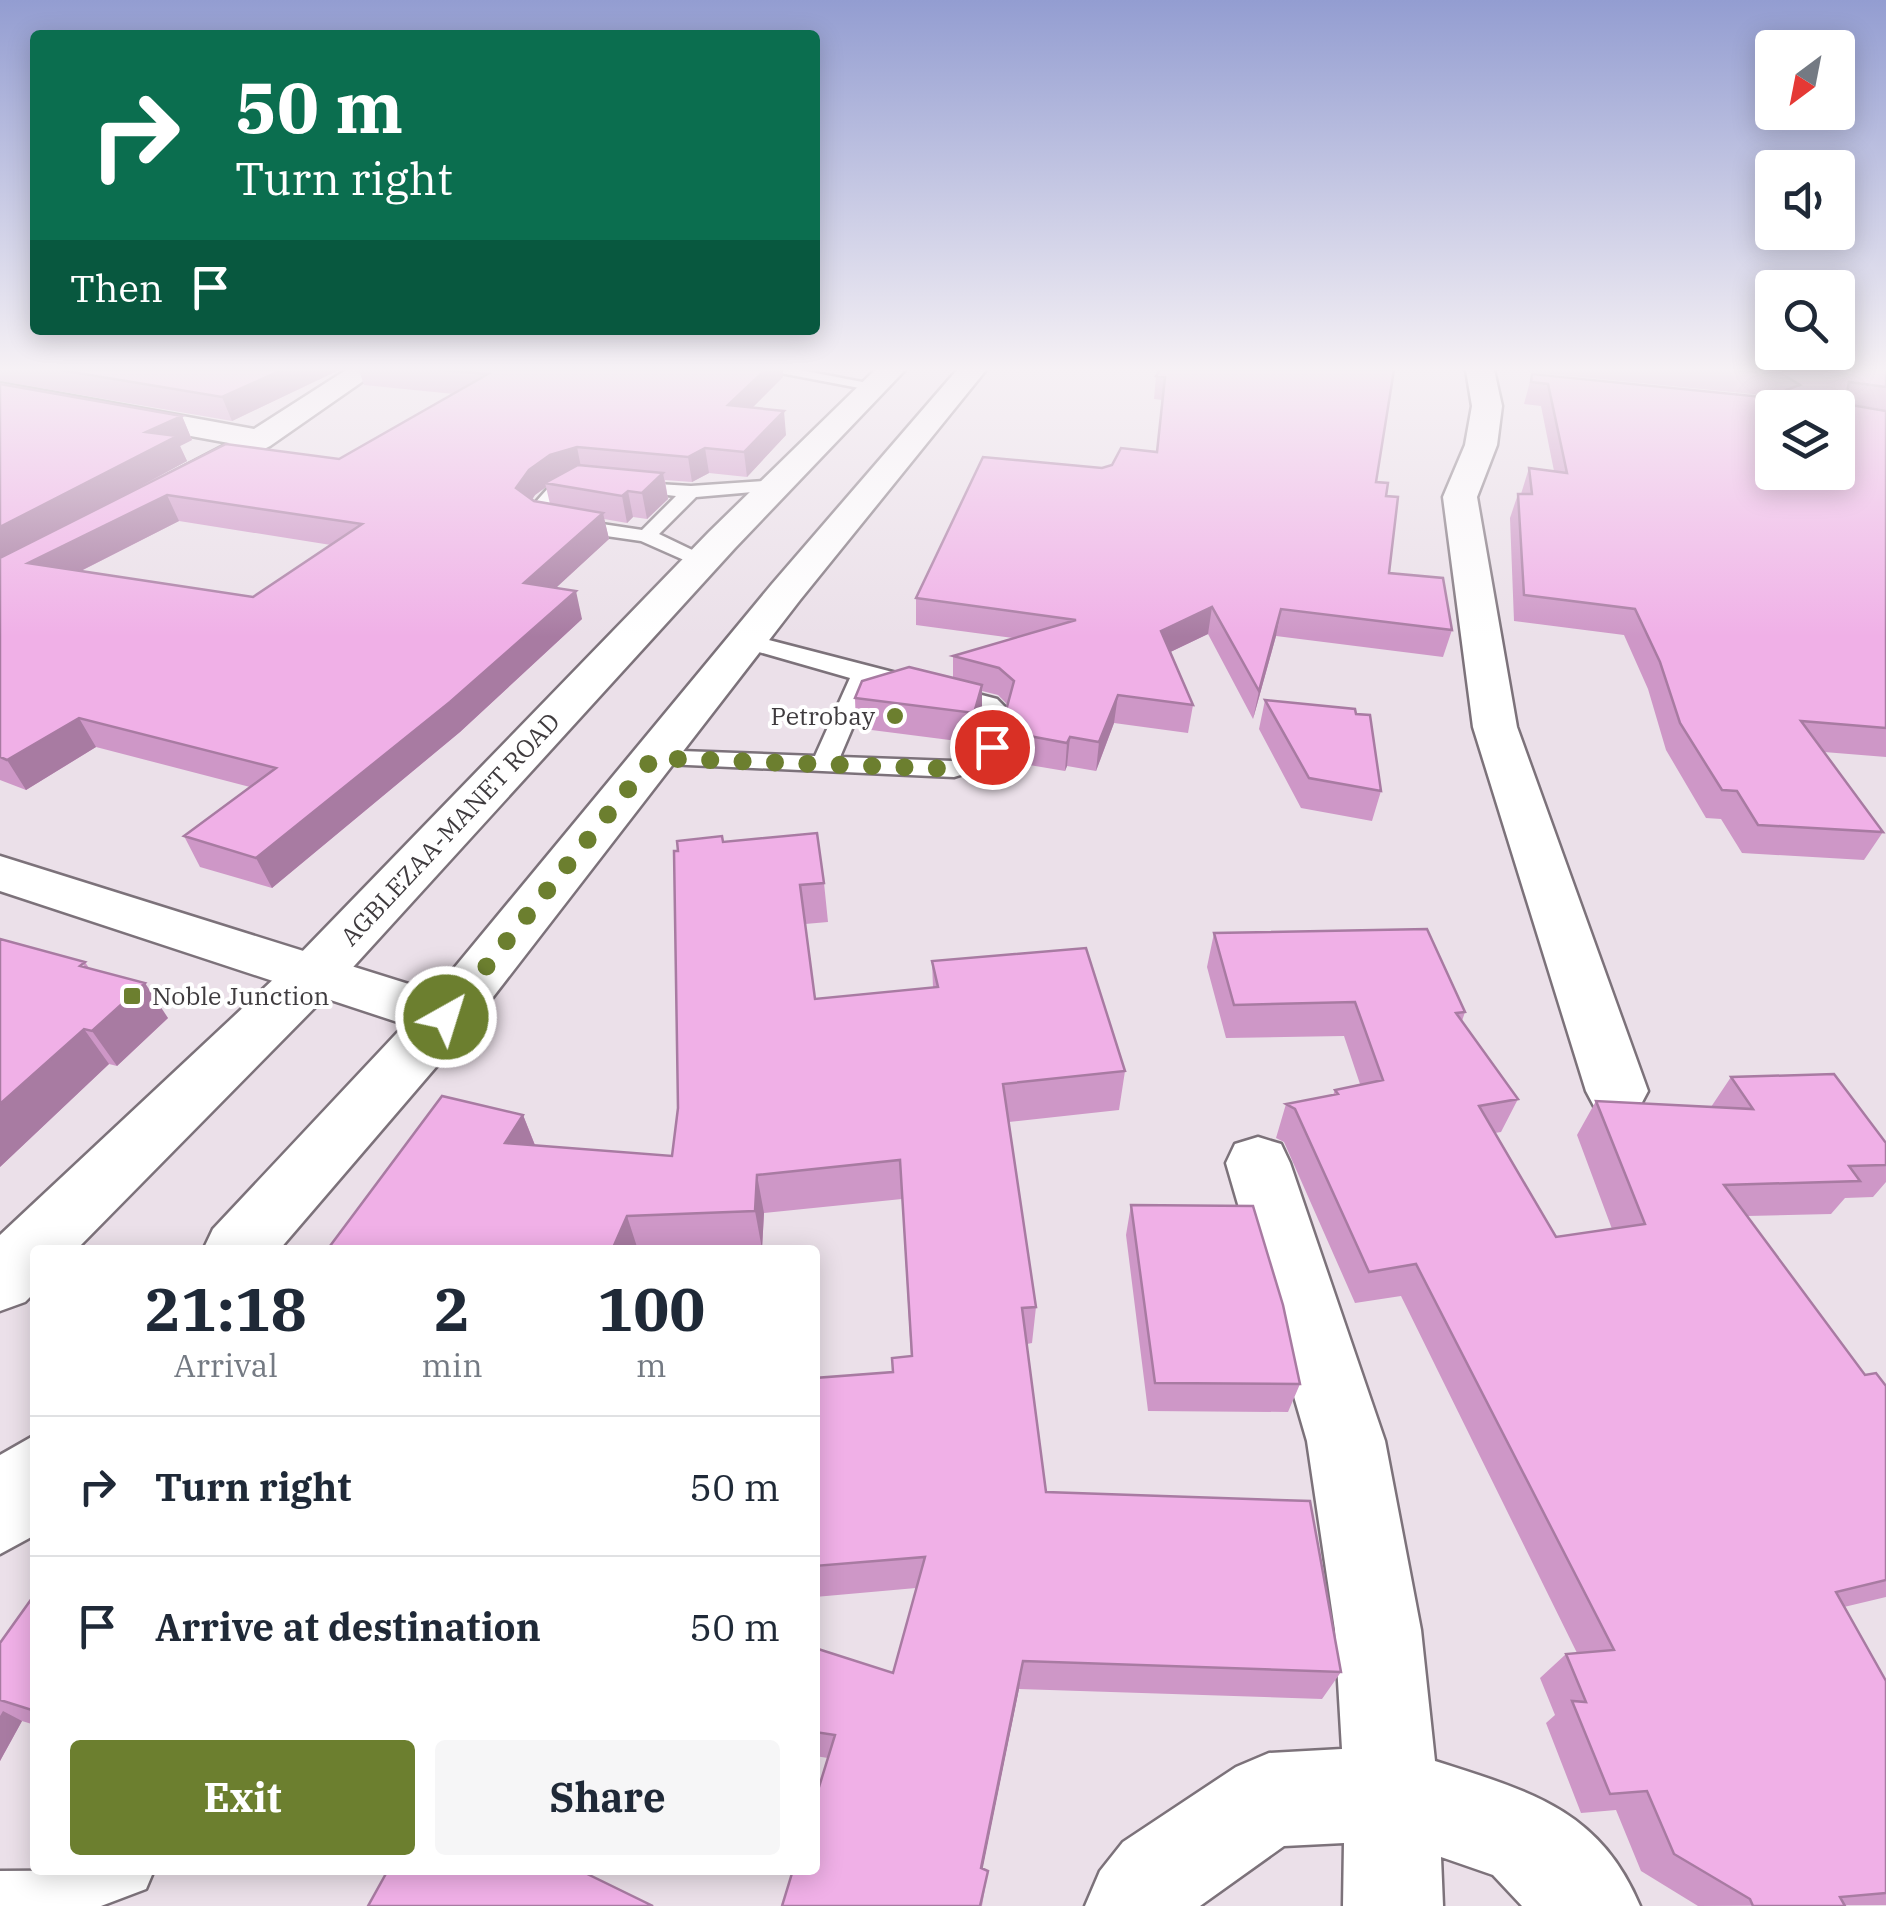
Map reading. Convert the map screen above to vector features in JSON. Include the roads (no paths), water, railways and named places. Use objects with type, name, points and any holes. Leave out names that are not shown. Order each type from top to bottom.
[{"type":"street","points":[[159,493],[221,459]]},
{"type":"street","name":"AGBLEZAA-MANET ROAD","points":[[36,1245],[314,974],[803,459]]},
{"type":"street","points":[[241,1245],[446,1017],[746,641],[898,459]]},
{"type":"street","points":[[1476,459],[1460,497],[1493,713],[1617,1091]]},
{"type":"street","points":[[0,873],[446,1017]]},
{"type":"street","points":[[1258,1163],[1346,1440],[1378,1630],[1392,1794],[1393,1906]]},
{"type":"street","name":"AGBLEZAA-MANET ROAD","points":[[0,1280],[30,1251]]},
{"type":"street","points":[[0,1514],[30,1481]]},
{"type":"street","points":[[1135,1906],[1158,1877],[1268,1800],[1392,1794],[1523,1837],[1590,1906]]},
{"type":"lane","points":[[702,562],[646,536],[542,518],[536,508],[556,490],[577,482],[690,492],[777,485]]},
{"type":"lane","points":[[646,536],[690,492]]},
{"type":"lane","points":[[653,758],[954,769],[981,760],[992,747],[996,707],[863,675],[746,641]]},
{"type":"lane","points":[[824,762],[863,675]]},
{"type":"lane","points":[[0,1898],[45,1898],[112,1875]]},
{"type":"place","name":"Petrobay","points":[[895,716]]},
{"type":"place","name":"Noble Junction","points":[[132,996]]}]
